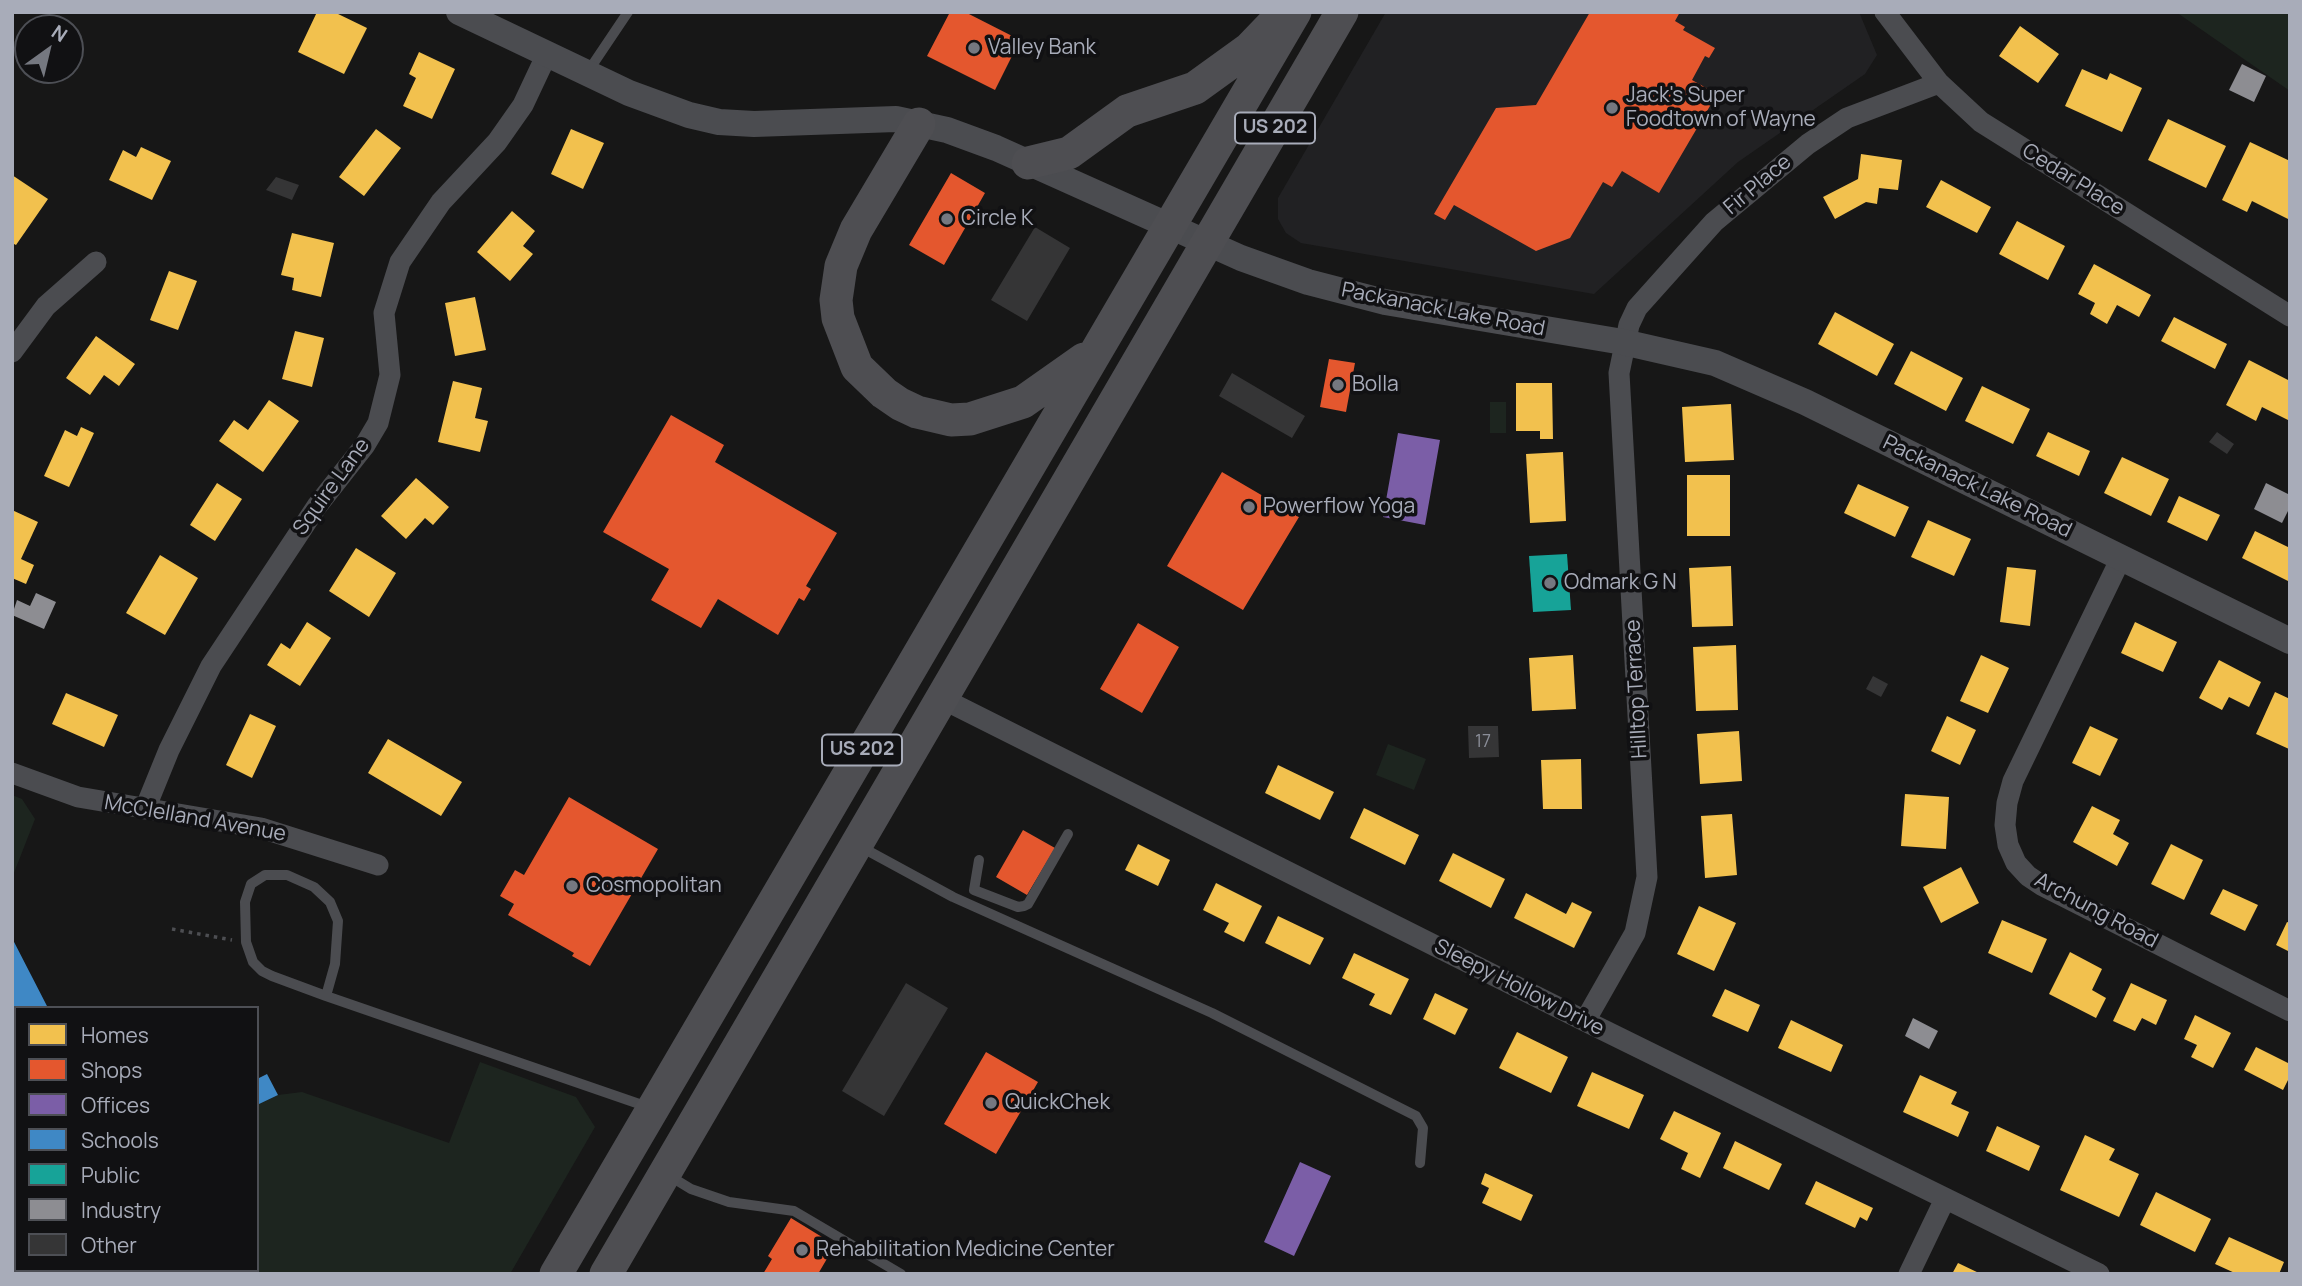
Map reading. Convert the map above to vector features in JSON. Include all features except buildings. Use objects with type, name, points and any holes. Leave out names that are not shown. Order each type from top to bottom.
[{"type":"highway","points":[[1028,163],[1069,153],[1127,111],[1195,88],[1249,49],[1284,12]]},
{"type":"highway","name":"US 202","points":[[556,1274],[1295,12]]},
{"type":"highway","name":"US 202","points":[[606,1274],[1342,12]]},
{"type":"highway","points":[[919,124],[856,230],[841,266],[836,300],[838,318],[857,367],[884,393],[917,412],[951,420],[970,419],[1023,402],[1094,352]]},
{"type":"street","name":"Packanack Lake Road","points":[[459,12],[659,106],[719,122],[754,124],[864,118],[919,124],[974,140],[1273,271],[1345,293],[1623,342],[1715,363],[2290,641]]},
{"type":"street","name":"Cedar Place","points":[[1885,12],[1939,83],[1981,122],[2290,316]]},
{"type":"street","name":"Squire Lane","points":[[145,809],[169,750],[211,666],[317,506],[365,445],[378,423],[390,375],[384,313],[400,262],[441,202],[497,142],[523,105],[547,54]]},
{"type":"street","name":"Fir Place","points":[[1623,342],[1637,308],[1682,255],[1765,179],[1808,144],[1847,118],[1939,83]]},
{"type":"street","points":[[12,352],[46,306],[96,262]]},
{"type":"street","name":"Hilltop Terrace","points":[[1585,1021],[1635,933],[1647,877],[1619,373],[1623,342]]},
{"type":"street","name":"Archung Road","points":[[2121,558],[2013,781],[2005,825],[2008,845],[2016,863],[2028,877],[2043,886],[2290,1011]]},
{"type":"street","name":"Sleepy Hollow Drive","points":[[941,698],[1585,1021],[2099,1274]]},
{"type":"street","name":"McClelland Avenue","points":[[12,773],[78,797],[261,828],[378,864]]},
{"type":"street","points":[[1909,1274],[1945,1199]]},
{"type":"lane","points":[[587,73],[628,12]]},
{"type":"lane","points":[[979,860],[974,890],[1005,903],[1024,906],[1028,904],[1068,834]]},
{"type":"lane","points":[[856,844],[953,897],[1212,1013],[1416,1116],[1423,1128],[1420,1163]]},
{"type":"lane","points":[[326,996],[335,964],[338,922],[330,902],[314,887],[287,875],[265,875],[251,884],[245,902],[246,942],[253,962],[262,971],[326,996],[654,1109]]},
{"type":"lane","points":[[664,1173],[691,1189],[729,1202],[794,1211],[901,1274]]},
{"type":"lane","points":[[877,1274],[883,1262]]},
{"type":"path","points":[[172,929],[246,942]]},
{"type":"shaded area","points":[[1386,12],[1859,12],[1877,55],[1865,74],[1738,162],[1594,294],[1301,243],[1286,233],[1278,219],[1278,198]]},
{"type":"shaded area","points":[[2176,12],[2290,12],[2290,91]]},
{"type":"shaded area","points":[[1490,402],[1506,402],[1506,433],[1490,433]]},
{"type":"shaded area","points":[[1388,744],[1426,759],[1414,790],[1376,775]]},
{"type":"shaded area","points":[[12,795],[22,799],[35,819],[12,878]]},
{"type":"shaded area","points":[[480,1062],[576,1097],[595,1127],[510,1274],[12,1272],[14,1236],[14,1272],[259,1272],[259,1104],[278,1095],[302,1092],[449,1143]]},
{"type":"place","name":"Valley Bank","points":[[974,48]]},
{"type":"place","name":"Jack's Super Foodtown of Wayne","points":[[1612,108]]},
{"type":"place","name":"Circle K","points":[[947,219]]},
{"type":"place","name":"Bolla","points":[[1338,385]]},
{"type":"place","name":"Powerflow Yoga","points":[[1249,507]]},
{"type":"place","name":"Odmark G N","points":[[1550,583]]},
{"type":"place","name":"Cosmopolitan","points":[[572,886]]},
{"type":"place","name":"QuickChek","points":[[991,1103]]},
{"type":"place","name":"Rehabilitation Medicine Center","points":[[802,1250]]}]
